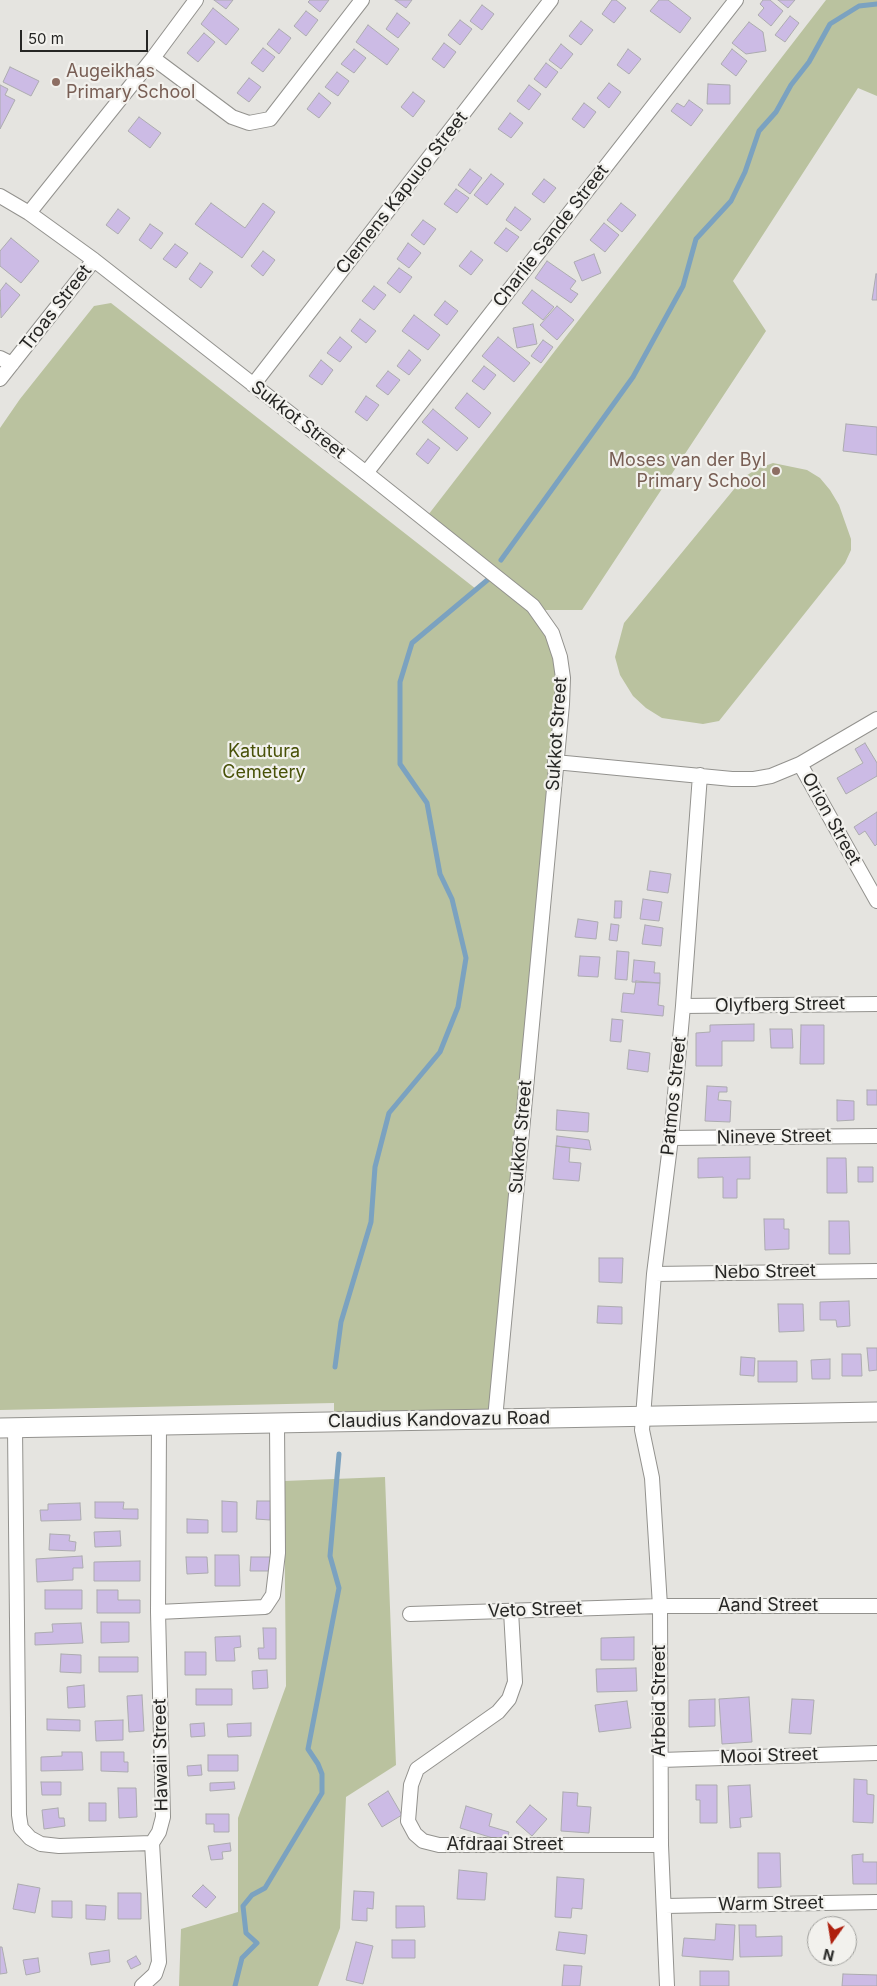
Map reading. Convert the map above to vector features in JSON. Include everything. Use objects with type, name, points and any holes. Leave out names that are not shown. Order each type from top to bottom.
[{"type":"street","points":[[29,213],[153,58],[196,0]]},
{"type":"street","points":[[153,58],[232,117],[249,123],[270,119],[362,0]]},
{"type":"street","name":"Clemens Kapuuo Street","points":[[253,385],[551,0]]},
{"type":"street","name":"Charlie Sande Street","points":[[366,473],[736,0]]},
{"type":"street","name":"Sukkot Street","points":[[0,196],[29,213],[94,260],[366,473],[533,606],[552,633],[560,657],[563,678],[495,1419]]},
{"type":"street","name":"Troas Street","points":[[0,380],[6,361],[94,260]]},
{"type":"street","points":[[555,762],[754,779],[770,776],[800,764],[877,719]]},
{"type":"street","name":"Orion Street","points":[[800,764],[877,901]]},
{"type":"street","name":"Patmos Street","points":[[642,1417],[654,1274],[671,1138],[683,1006],[700,774]]},
{"type":"street","name":"Olyfberg Street","points":[[683,1006],[877,1004]]},
{"type":"street","name":"Nineve Street","points":[[671,1138],[877,1136]]},
{"type":"street","name":"Nebo Street","points":[[654,1274],[877,1270]]},
{"type":"street","name":"Claudius Kandovazu Road","points":[[8,1428],[877,1412]]},
{"type":"street","name":"Arbeid Street","points":[[642,1417],[644,1446],[652,1478],[660,1606],[661,1845],[665,1906],[666,1986]]},
{"type":"street","points":[[158,1612],[265,1607],[273,1595],[278,1552],[277,1424]]},
{"type":"street","name":"Hawaii Street","points":[[152,1843],[160,1832],[162,1818],[158,1612],[159,1426]]},
{"type":"street","points":[[8,1428],[19,1815],[21,1828],[30,1838],[41,1844],[59,1846],[152,1843],[159,1962],[155,1974],[142,1986]]},
{"type":"street","name":"Aand Street","points":[[660,1606],[877,1606]]},
{"type":"street","name":"Veto Street","points":[[410,1614],[660,1606]]},
{"type":"street","name":"Afdraai Street","points":[[511,1611],[515,1682],[509,1699],[498,1712],[417,1769],[411,1785],[408,1821],[415,1834],[423,1841],[439,1846],[661,1845]]},
{"type":"street","name":"Mooi Street","points":[[661,1760],[877,1754]]},
{"type":"street","name":"Warm Street","points":[[665,1906],[877,1902]]},
{"type":"green space","name":"Katutura Cemetery","points":[[826,0],[877,0],[877,96],[858,88],[733,281],[766,331],[582,610],[536,610],[560,657],[495,1419],[334,1423],[334,1403],[0,1410],[0,428],[20,399],[94,306],[111,303],[476,589],[491,577],[425,519]]},
{"type":"green space","points":[[773,463],[807,470],[820,478],[839,505],[851,539],[851,550],[845,563],[719,721],[703,724],[662,718],[646,708],[633,696],[620,675],[615,657],[624,623],[744,477],[757,469]]},
{"type":"green space","points":[[385,1477],[396,1765],[346,1797],[340,1928],[318,1986],[179,1986],[181,1929],[238,1912],[238,1818],[286,1686],[284,1481]]},
{"type":"building","points":[[214,0],[233,0],[226,9]]},
{"type":"building","points":[[310,0],[329,0],[320,12],[308,2]]},
{"type":"building","points":[[395,0],[412,0],[406,8]]},
{"type":"building","points":[[612,0],[616,0],[626,8],[614,23],[602,14]]},
{"type":"building","points":[[659,0],[668,0],[691,18],[680,33],[650,11]]},
{"type":"building","points":[[763,0],[770,0],[783,11],[771,26],[758,15],[764,8],[760,4]]},
{"type":"building","points":[[778,0],[795,0],[788,8]]},
{"type":"building","points":[[482,5],[494,14],[482,30],[470,21]]},
{"type":"building","points":[[213,8],[239,29],[226,45],[201,24]]},
{"type":"building","points":[[306,11],[318,20],[306,36],[294,26]]},
{"type":"building","points":[[397,13],[410,23],[398,38],[386,29]]},
{"type":"building","points":[[790,16],[799,23],[785,42],[775,35]]},
{"type":"building","points":[[460,20],[472,29],[460,45],[448,35]]},
{"type":"building","points":[[581,21],[593,30],[581,45],[569,36]]},
{"type":"building","points":[[749,22],[763,32],[766,51],[746,54],[732,43]]},
{"type":"building","points":[[368,25],[399,49],[387,65],[356,42]]},
{"type":"building","points":[[279,29],[291,38],[279,54],[267,44]]},
{"type":"building","points":[[204,33],[215,42],[198,62],[187,53]]},
{"type":"building","points":[[444,43],[456,52],[444,68],[432,59]]},
{"type":"building","points":[[561,44],[573,54],[561,69],[549,60]]},
{"type":"building","points":[[263,48],[275,57],[263,72],[251,63]]},
{"type":"building","points":[[354,49],[366,58],[354,73],[341,64]]},
{"type":"building","points":[[628,49],[641,59],[629,74],[617,65]]},
{"type":"building","points":[[732,49],[747,61],[736,76],[721,64]]},
{"type":"building","points":[[546,63],[558,72],[546,88],[534,79]]},
{"type":"building","points":[[10,67],[39,81],[31,96],[3,82]]},
{"type":"building","points":[[337,72],[349,81],[338,96],[325,87]]},
{"type":"building","points":[[249,78],[261,87],[249,102],[237,93]]},
{"type":"building","points":[[609,83],[621,92],[609,108],[597,98]]},
{"type":"building","points":[[708,84],[730,85],[730,104],[707,104]]},
{"type":"building","points":[[0,85],[8,89],[5,95],[15,100],[0,129]]},
{"type":"building","points":[[529,85],[541,94],[529,110],[517,101]]},
{"type":"building","points":[[413,92],[425,101],[413,117],[401,107]]},
{"type":"building","points":[[319,93],[331,103],[319,118],[307,109]]},
{"type":"building","points":[[689,100],[703,110],[691,126],[671,111],[677,103],[684,107]]},
{"type":"building","points":[[584,103],[596,112],[584,128],[572,119]]},
{"type":"building","points":[[510,113],[523,123],[511,138],[498,129]]},
{"type":"building","points":[[139,117],[161,133],[150,148],[128,131]]},
{"type":"building","points":[[470,169],[482,178],[470,194],[458,185]]},
{"type":"building","points":[[491,174],[504,184],[487,205],[474,195]]},
{"type":"building","points":[[544,179],[556,188],[544,203],[532,194]]},
{"type":"building","points":[[456,189],[469,198],[457,213],[444,204]]},
{"type":"building","points":[[211,203],[245,228],[263,203],[275,212],[242,258],[195,224]]},
{"type":"building","points":[[621,203],[636,215],[622,232],[607,220]]},
{"type":"building","points":[[515,207],[531,219],[521,231],[506,220]]},
{"type":"building","points":[[118,209],[130,218],[118,234],[106,225]]},
{"type":"building","points":[[423,220],[436,229],[424,245],[411,235]]},
{"type":"building","points":[[604,223],[619,235],[605,252],[590,240]]},
{"type":"building","points":[[150,224],[163,233],[151,249],[139,240]]},
{"type":"building","points":[[506,228],[519,237],[507,252],[494,243]]},
{"type":"building","points":[[11,238],[39,261],[21,283],[0,266],[0,251]]},
{"type":"building","points":[[408,243],[421,253],[409,268],[397,259]]},
{"type":"building","points":[[175,244],[188,253],[176,268],[163,259]]},
{"type":"building","points":[[263,251],[275,260],[263,276],[251,266]]},
{"type":"building","points":[[471,251],[483,260],[471,275],[459,266]]},
{"type":"building","points":[[594,254],[601,273],[582,281],[574,262]]},
{"type":"building","points":[[547,261],[576,281],[570,289],[578,294],[571,303],[535,278]]},
{"type":"building","points":[[200,263],[213,272],[201,288],[189,279]]},
{"type":"building","points":[[399,268],[412,277],[400,293],[387,283]]},
{"type":"building","points":[[876,274],[877,300],[872,300]]},
{"type":"building","points":[[6,283],[20,295],[1,318],[0,291]]},
{"type":"building","points":[[374,286],[386,295],[374,310],[362,301]]},
{"type":"building","points":[[532,290],[554,307],[543,320],[522,303]]},
{"type":"building","points":[[445,301],[458,311],[447,325],[434,315]]},
{"type":"building","points":[[557,306],[574,320],[557,340],[540,325]]},
{"type":"building","points":[[414,315],[440,335],[428,350],[402,331]]},
{"type":"building","points":[[360,319],[376,331],[366,343],[351,331]]},
{"type":"building","points":[[533,324],[537,344],[517,348],[513,328]]},
{"type":"building","points":[[340,337],[352,347],[340,362],[327,353]]},
{"type":"building","points":[[498,337],[530,363],[514,382],[482,356]]},
{"type":"building","points":[[543,340],[553,347],[541,363],[531,356]]},
{"type":"building","points":[[409,350],[421,360],[409,375],[397,366]]},
{"type":"building","points":[[321,360],[333,370],[322,385],[309,376]]},
{"type":"building","points":[[484,366],[496,375],[484,390],[472,381]]},
{"type":"building","points":[[388,371],[400,380],[388,395],[376,386]]},
{"type":"building","points":[[467,393],[491,413],[479,428],[455,408]]},
{"type":"building","points":[[366,396],[379,405],[367,421],[355,412]]},
{"type":"building","points":[[433,409],[468,438],[457,451],[422,422]]},
{"type":"building","points":[[846,424],[877,427],[877,455],[843,451]]},
{"type":"building","points":[[428,439],[440,448],[428,464],[416,454]]},
{"type":"building","points":[[865,743],[877,763],[877,776],[846,794],[837,778],[863,763],[855,749]]},
{"type":"building","points":[[877,812],[877,844],[875,846],[865,831],[859,835],[854,827]]},
{"type":"building","points":[[650,871],[671,874],[668,893],[647,890]]},
{"type":"building","points":[[643,899],[662,902],[659,921],[640,919]]},
{"type":"building","points":[[615,901],[622,901],[621,918],[614,918]]},
{"type":"building","points":[[578,919],[598,922],[596,939],[575,937]]},
{"type":"building","points":[[611,924],[619,925],[617,941],[609,940]]},
{"type":"building","points":[[645,925],[663,928],[661,946],[642,944]]},
{"type":"building","points":[[617,951],[629,952],[627,980],[615,979]]},
{"type":"building","points":[[580,956],[600,957],[598,977],[578,976]]},
{"type":"building","points":[[634,960],[655,962],[654,973],[660,973],[660,983],[632,982]]},
{"type":"building","points":[[636,981],[660,983],[658,1005],[664,1006],[663,1016],[621,1012],[623,993],[634,994]]},
{"type":"building","points":[[612,1019],[623,1020],[621,1042],[610,1041]]},
{"type":"building","points":[[754,1024],[754,1041],[722,1041],[722,1066],[696,1066],[696,1033],[710,1032],[710,1025]]},
{"type":"building","points":[[801,1025],[824,1025],[824,1064],[800,1064]]},
{"type":"building","points":[[770,1029],[792,1029],[793,1048],[771,1048]]},
{"type":"building","points":[[629,1050],[650,1053],[648,1072],[627,1069]]},
{"type":"building","points":[[707,1086],[727,1087],[727,1092],[719,1092],[718,1100],[731,1101],[730,1122],[705,1121]]},
{"type":"building","points":[[867,1090],[877,1090],[877,1105],[867,1105]]},
{"type":"building","points":[[837,1100],[854,1101],[854,1120],[837,1121]]},
{"type":"building","points":[[557,1110],[589,1113],[588,1132],[556,1130]]},
{"type":"building","points":[[557,1136],[589,1140],[591,1150],[556,1146]]},
{"type":"building","points":[[556,1146],[570,1148],[569,1162],[581,1163],[579,1181],[553,1179]]},
{"type":"building","points":[[750,1157],[750,1179],[737,1179],[737,1198],[723,1198],[723,1177],[698,1178],[698,1158]]},
{"type":"building","points":[[827,1158],[846,1158],[847,1193],[827,1193]]},
{"type":"building","points":[[858,1167],[873,1167],[873,1182],[858,1182]]},
{"type":"building","points":[[764,1219],[784,1219],[784,1229],[789,1229],[789,1249],[765,1250]]},
{"type":"building","points":[[829,1221],[849,1221],[850,1254],[829,1254]]},
{"type":"building","points":[[599,1258],[623,1258],[622,1283],[599,1282]]},
{"type":"building","points":[[849,1301],[850,1326],[837,1327],[836,1320],[820,1320],[820,1302]]},
{"type":"building","points":[[778,1304],[803,1304],[804,1331],[779,1332]]},
{"type":"building","points":[[598,1306],[622,1307],[622,1324],[597,1323]]},
{"type":"building","points":[[867,1348],[877,1348],[877,1370],[869,1371]]},
{"type":"building","points":[[842,1354],[861,1354],[862,1376],[842,1376]]},
{"type":"building","points":[[741,1357],[755,1358],[754,1376],[740,1375]]},
{"type":"building","points":[[830,1359],[830,1379],[812,1379],[811,1360]]},
{"type":"building","points":[[758,1361],[797,1361],[797,1382],[758,1382]]},
{"type":"building","points":[[222,1501],[237,1502],[237,1532],[222,1532]]},
{"type":"building","points":[[257,1501],[271,1501],[270,1520],[256,1519]]},
{"type":"building","points":[[95,1502],[124,1502],[123,1509],[138,1509],[138,1519],[95,1518]]},
{"type":"building","points":[[80,1503],[81,1520],[41,1521],[40,1510],[48,1510],[48,1504]]},
{"type":"building","points":[[187,1519],[208,1520],[208,1533],[187,1533]]},
{"type":"building","points":[[120,1531],[121,1546],[95,1547],[94,1532]]},
{"type":"building","points":[[50,1534],[70,1535],[69,1541],[76,1542],[75,1551],[49,1550]]},
{"type":"building","points":[[215,1555],[239,1555],[240,1586],[215,1586]]},
{"type":"building","points":[[82,1556],[83,1568],[73,1568],[73,1580],[37,1582],[36,1559]]},
{"type":"building","points":[[186,1557],[207,1557],[208,1573],[187,1574]]},
{"type":"building","points":[[251,1557],[271,1557],[271,1571],[250,1571]]},
{"type":"building","points":[[140,1561],[140,1581],[94,1581],[94,1562]]},
{"type":"building","points":[[45,1590],[82,1590],[82,1609],[45,1609]]},
{"type":"building","points":[[97,1590],[118,1590],[118,1600],[140,1600],[140,1613],[97,1613]]},
{"type":"building","points":[[101,1622],[129,1622],[129,1642],[101,1643]]},
{"type":"building","points":[[81,1623],[83,1643],[35,1645],[35,1633],[53,1632],[52,1624]]},
{"type":"building","points":[[263,1628],[276,1628],[276,1659],[259,1659],[258,1648],[264,1648]]},
{"type":"building","points":[[240,1636],[241,1647],[234,1648],[235,1661],[216,1661],[215,1637]]},
{"type":"building","points":[[634,1637],[634,1660],[601,1660],[601,1638]]},
{"type":"building","points":[[185,1652],[206,1652],[206,1675],[185,1675]]},
{"type":"building","points":[[61,1654],[81,1655],[81,1673],[60,1672]]},
{"type":"building","points":[[99,1657],[138,1657],[138,1672],[99,1672]]},
{"type":"building","points":[[636,1668],[637,1691],[597,1692],[596,1669]]},
{"type":"building","points":[[267,1670],[268,1688],[253,1689],[252,1671]]},
{"type":"building","points":[[84,1685],[85,1707],[68,1708],[67,1687]]},
{"type":"building","points":[[196,1689],[232,1689],[232,1705],[196,1705]]},
{"type":"building","points":[[142,1695],[144,1731],[129,1732],[127,1696]]},
{"type":"building","points":[[749,1697],[752,1742],[722,1744],[719,1699]]},
{"type":"building","points":[[715,1699],[715,1726],[689,1727],[689,1700]]},
{"type":"building","points":[[792,1699],[814,1700],[811,1734],[789,1733]]},
{"type":"building","points":[[627,1701],[631,1728],[599,1732],[595,1705]]},
{"type":"building","points":[[47,1719],[80,1720],[80,1731],[47,1730]]},
{"type":"building","points":[[123,1720],[123,1740],[96,1741],[95,1721]]},
{"type":"building","points":[[204,1723],[205,1736],[191,1737],[190,1724]]},
{"type":"building","points":[[251,1723],[251,1736],[228,1737],[227,1724]]},
{"type":"building","points":[[62,1752],[82,1752],[83,1770],[41,1771],[41,1757],[62,1756]]},
{"type":"building","points":[[101,1752],[124,1752],[124,1762],[128,1762],[128,1772],[101,1771]]},
{"type":"building","points":[[208,1755],[238,1755],[238,1771],[208,1771]]},
{"type":"building","points":[[201,1765],[202,1775],[188,1776],[187,1766]]},
{"type":"building","points":[[854,1779],[867,1780],[867,1794],[874,1795],[873,1823],[853,1822]]},
{"type":"building","points":[[41,1782],[61,1782],[61,1795],[42,1795]]},
{"type":"building","points":[[234,1782],[235,1789],[210,1791],[210,1783]]},
{"type":"building","points":[[696,1785],[717,1785],[717,1823],[700,1823],[700,1800],[696,1800]]},
{"type":"building","points":[[750,1785],[752,1817],[740,1818],[741,1827],[730,1828],[728,1786]]},
{"type":"building","points":[[118,1788],[136,1788],[137,1817],[119,1818]]},
{"type":"building","points":[[388,1791],[402,1815],[382,1827],[368,1804]]},
{"type":"building","points":[[563,1792],[578,1793],[577,1806],[591,1807],[589,1833],[561,1831]]},
{"type":"building","points":[[89,1803],[106,1803],[106,1821],[89,1821]]},
{"type":"building","points":[[530,1805],[547,1819],[532,1836],[516,1822]]},
{"type":"building","points":[[466,1806],[492,1814],[489,1826],[509,1832],[506,1842],[460,1828]]},
{"type":"building","points":[[58,1808],[59,1818],[64,1818],[65,1826],[44,1829],[42,1810]]},
{"type":"building","points":[[206,1814],[229,1814],[229,1832],[214,1832],[214,1824],[206,1824]]},
{"type":"building","points":[[230,1843],[231,1851],[222,1852],[223,1859],[211,1860],[208,1846]]},
{"type":"building","points":[[758,1853],[780,1853],[781,1887],[758,1888]]},
{"type":"building","points":[[863,1854],[863,1862],[877,1862],[877,1884],[853,1884],[852,1855]]},
{"type":"building","points":[[459,1870],[487,1873],[485,1900],[457,1899]]},
{"type":"building","points":[[557,1877],[584,1879],[582,1909],[572,1908],[571,1918],[555,1917]]},
{"type":"building","points":[[18,1884],[40,1888],[35,1913],[13,1909]]},
{"type":"building","points":[[203,1885],[216,1897],[206,1908],[192,1896]]},
{"type":"building","points":[[354,1891],[374,1892],[373,1909],[367,1908],[367,1921],[352,1920]]},
{"type":"building","points":[[118,1893],[141,1893],[141,1919],[118,1919]]},
{"type":"building","points":[[52,1901],[72,1901],[72,1918],[52,1917]]},
{"type":"building","points":[[86,1905],[106,1906],[105,1920],[86,1919]]},
{"type":"building","points":[[396,1906],[424,1906],[425,1927],[396,1928]]},
{"type":"building","points":[[716,1924],[735,1925],[733,1960],[682,1956],[684,1938],[715,1940]]},
{"type":"building","points":[[739,1925],[756,1925],[756,1937],[782,1936],[782,1956],[740,1957]]},
{"type":"building","points":[[559,1932],[587,1935],[585,1954],[556,1950]]},
{"type":"building","points":[[392,1940],[415,1940],[415,1958],[392,1958]]},
{"type":"building","points":[[356,1942],[373,1946],[363,1984],[346,1980]]},
{"type":"building","points":[[0,1947],[2,1947],[7,1973],[0,1974]]},
{"type":"building","points":[[109,1950],[110,1962],[91,1965],[89,1953]]},
{"type":"building","points":[[136,1956],[141,1964],[131,1969],[127,1961]]},
{"type":"building","points":[[38,1958],[40,1972],[26,1975],[23,1960]]},
{"type":"building","points":[[564,1965],[582,1966],[580,1986],[562,1986]]},
{"type":"building","points":[[700,1971],[729,1971],[729,1986],[700,1986]]},
{"type":"building","points":[[843,1974],[877,1975],[877,1986],[842,1986]]},
{"type":"waterway","points":[[501,560],[633,377],[683,286],[696,239],[731,201],[745,172],[759,131],[776,112],[791,85],[809,62],[830,24],[859,6],[877,4]]},
{"type":"waterway","points":[[335,1367],[341,1322],[371,1222],[375,1167],[389,1113],[440,1052],[458,1007],[466,958],[452,899],[440,874],[427,803],[400,764],[400,682],[412,643],[491,577]]},
{"type":"waterway","points":[[235,1986],[242,1958],[257,1943],[246,1933],[243,1906],[252,1895],[265,1888],[322,1793],[322,1774],[308,1749],[339,1588],[330,1556],[339,1454]]},
{"type":"place","name":"Augeikhas Primary School","points":[[56,82]]},
{"type":"place","name":"Moses van der Byl Primary School","points":[[776,471]]}]
